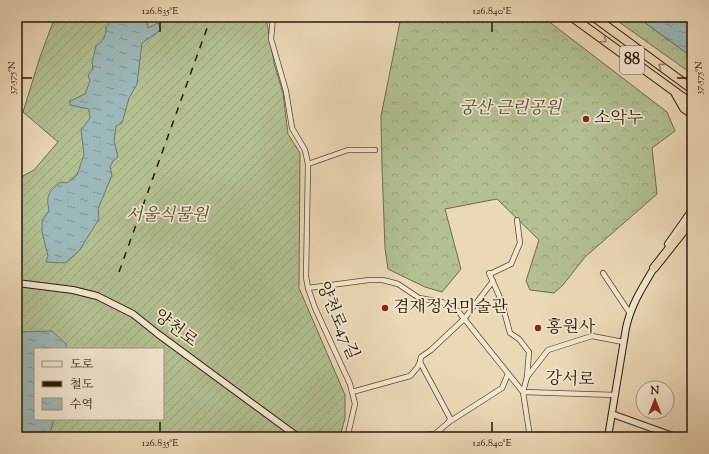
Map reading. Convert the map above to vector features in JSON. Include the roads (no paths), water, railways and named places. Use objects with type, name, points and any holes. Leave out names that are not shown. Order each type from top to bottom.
[{"type":"highway","name":"88","points":[[572,17],[692,104]]},
{"type":"highway","name":"88","points":[[594,17],[692,89]]},
{"type":"highway","points":[[675,92],[684,108],[692,114]]},
{"type":"highway","points":[[654,268],[692,220]]},
{"type":"main road","points":[[654,268],[655,263],[692,210]]},
{"type":"main road","points":[[654,268],[661,264],[692,226]]},
{"type":"main road","name":"강서로","points":[[608,437],[630,312],[640,290],[654,268]]},
{"type":"main road","name":"양천로","points":[[17,283],[73,290],[97,296],[133,314],[298,437]]},
{"type":"street","name":"양천로47길","points":[[273,17],[271,39],[286,91],[292,128],[305,150],[308,164],[306,277],[308,288],[315,308],[350,384],[355,404],[346,437]]},
{"type":"street","points":[[308,164],[348,150],[375,150]]},
{"type":"street","points":[[517,220],[520,243],[511,264],[490,273],[501,300],[510,332],[529,352],[527,377],[523,392],[530,437]]},
{"type":"street","points":[[603,273],[630,312]]},
{"type":"street","points":[[308,288],[369,280],[383,280],[398,284],[419,298],[442,302],[458,311],[523,392]]},
{"type":"street","points":[[352,392],[410,376],[417,368],[421,357],[431,350],[464,319],[493,281]]},
{"type":"street","name":"강서로","points":[[527,377],[548,350],[592,336],[624,342]]},
{"type":"street","points":[[420,362],[450,418],[449,422]]},
{"type":"street","points":[[401,437],[435,434],[449,422],[502,388],[508,374]]},
{"type":"street","name":"강서로","points":[[523,392],[615,395]]},
{"type":"street","points":[[612,414],[676,437]]},
{"type":"water","points":[[115,17],[147,17],[148,28],[158,23],[161,30],[142,43],[137,84],[129,98],[122,123],[116,126],[114,141],[118,157],[113,161],[110,167],[112,175],[98,209],[99,219],[79,251],[65,263],[46,262],[48,256],[42,232],[42,221],[49,211],[48,197],[53,188],[61,182],[67,183],[77,175],[84,155],[81,130],[90,118],[89,109],[70,105],[70,101],[85,94],[90,81],[88,75],[93,69],[92,62],[96,46],[104,38],[106,27]]},
{"type":"water","points":[[637,17],[692,17],[692,57]]},
{"type":"water","points":[[52,331],[66,344],[66,348],[34,348],[34,420],[54,420],[49,437],[17,437],[17,332]]},
{"type":"railway","points":[[119,272],[211,17]]},
{"type":"place","name":"소악누","points":[[586,119]]},
{"type":"place","name":"겸재정선미술관","points":[[385,308]]},
{"type":"place","name":"홍원사","points":[[538,328]]},
{"type":"park label","name":"궁산 근린공원","points":[[510,109]]},
{"type":"park label","name":"서울식물원","points":[[167,216]]}]
